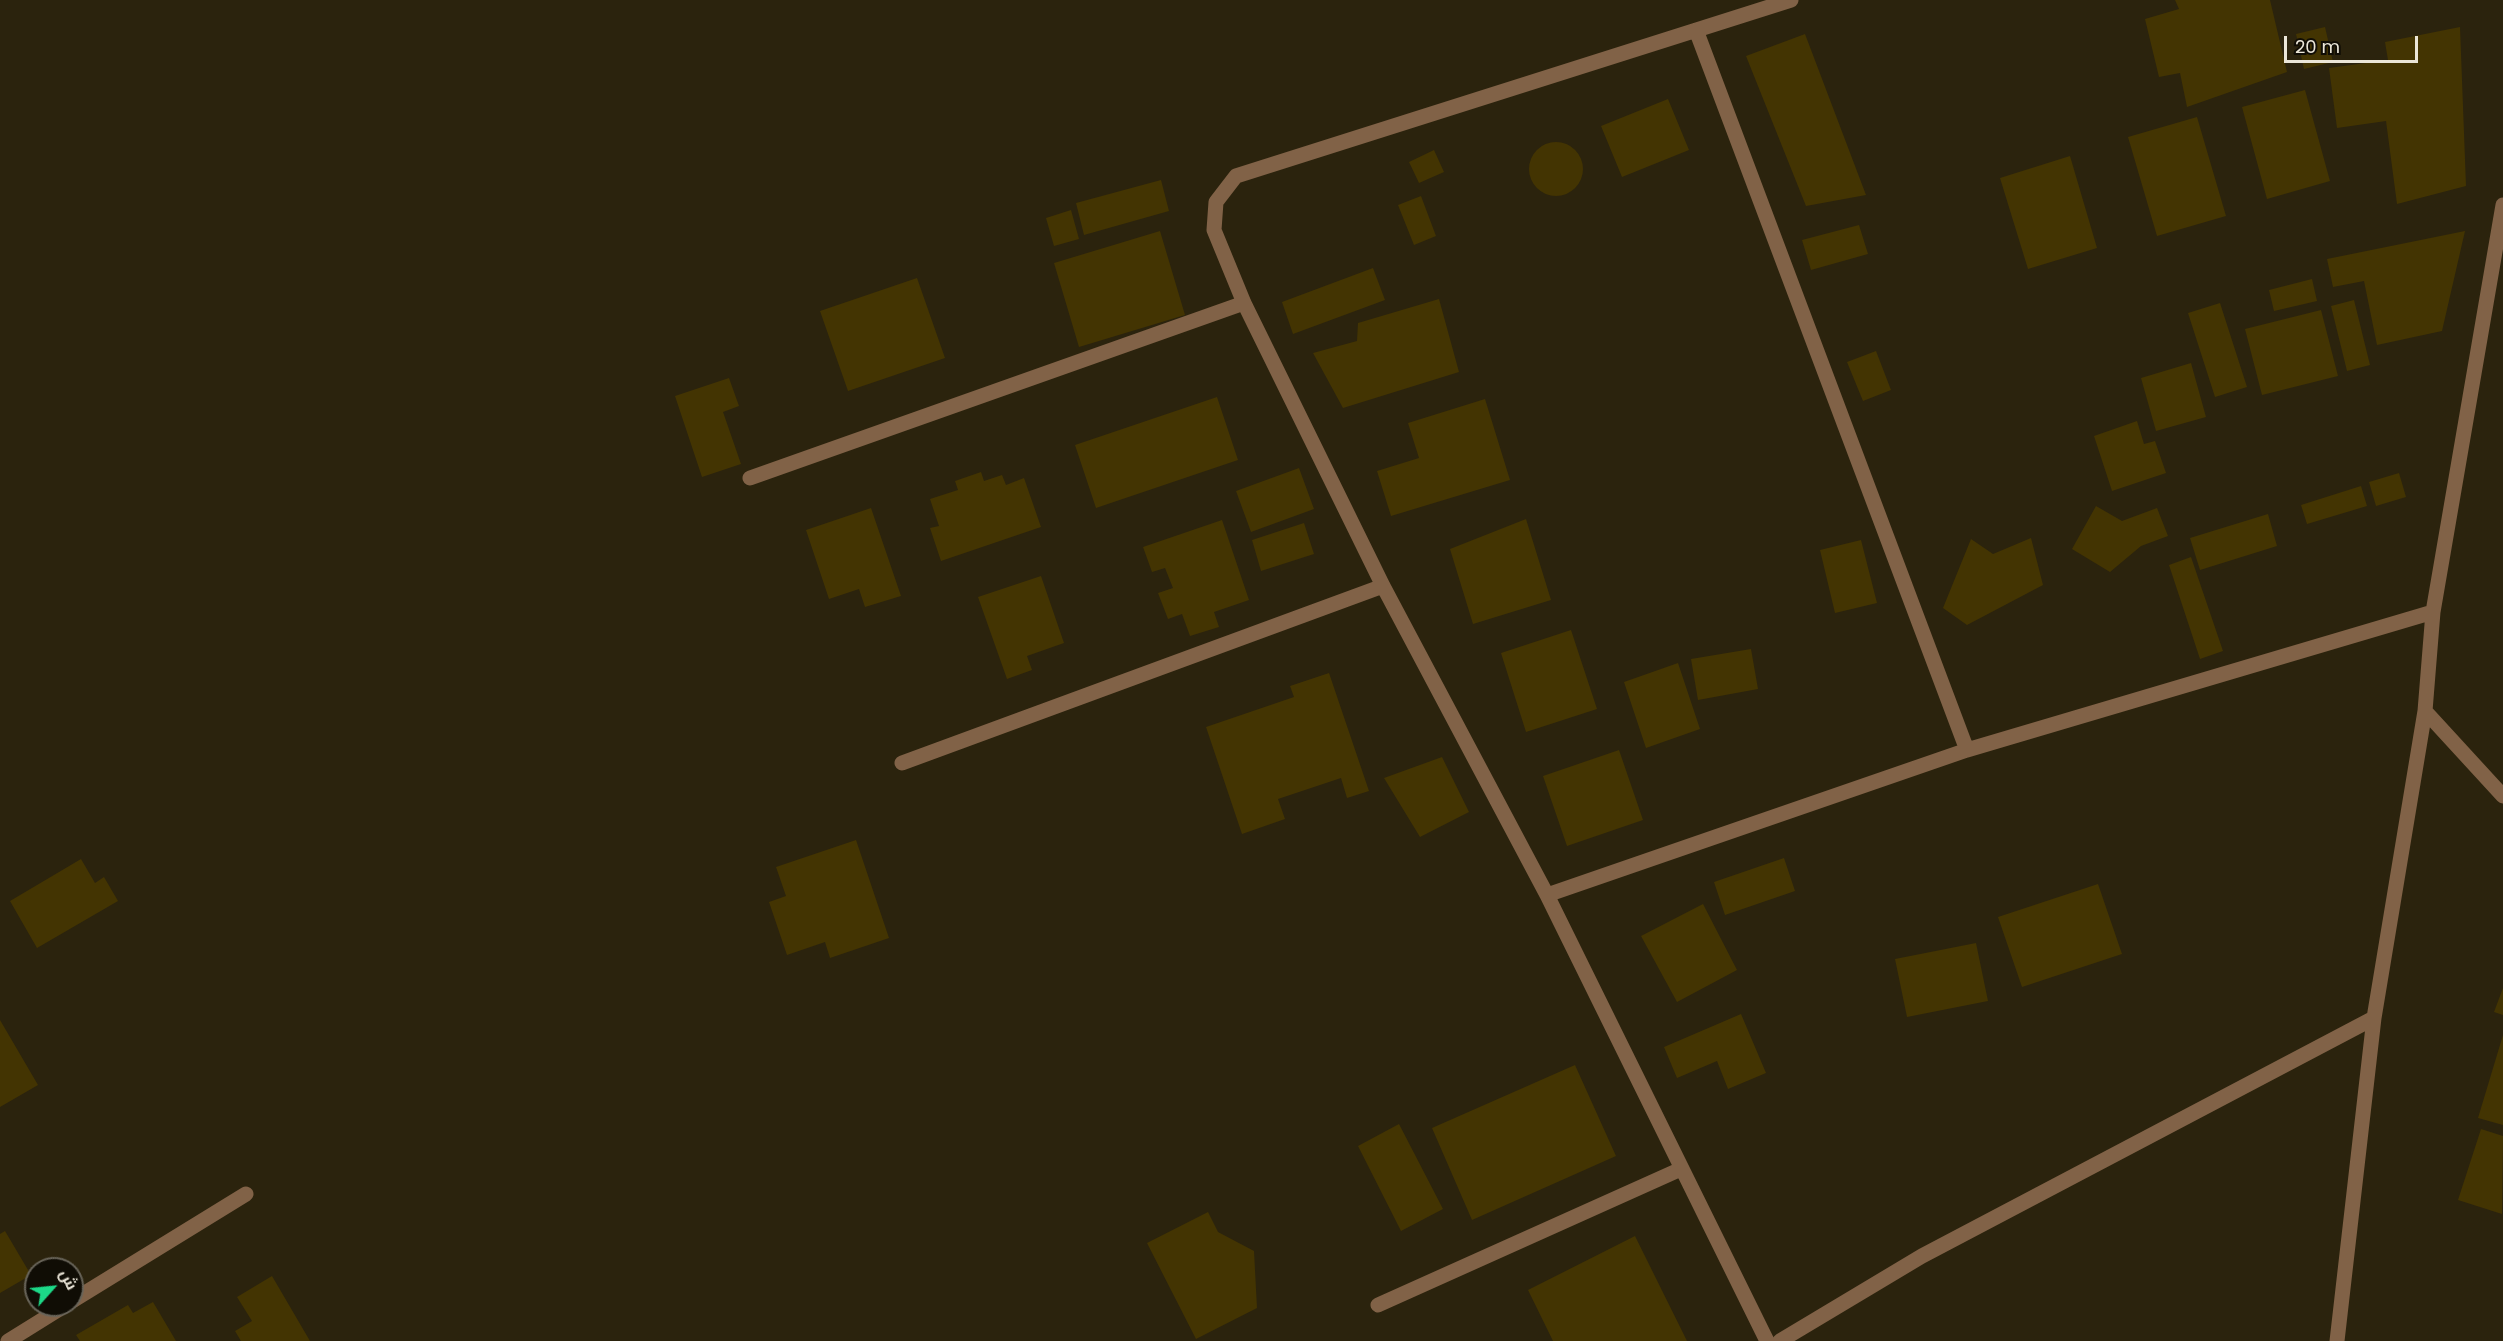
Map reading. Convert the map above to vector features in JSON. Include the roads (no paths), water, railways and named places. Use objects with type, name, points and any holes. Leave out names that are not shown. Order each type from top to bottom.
[{"type":"street","points":[[1767,1341],[1547,895],[1383,586],[1244,303],[1214,230],[1216,202],[1236,176],[1791,0]]},
{"type":"street","points":[[1696,30],[1966,750]]},
{"type":"street","points":[[2337,1341],[2374,1018],[2425,711],[2433,612],[2503,205]]},
{"type":"street","points":[[750,478],[1244,303]]},
{"type":"street","points":[[902,763],[1383,586]]},
{"type":"street","points":[[1547,895],[1966,750],[2433,612]]},
{"type":"street","points":[[2425,711],[2503,796]]},
{"type":"street","points":[[1780,1341],[1922,1256],[2374,1018]]},
{"type":"street","points":[[1378,1305],[1681,1169]]},
{"type":"street","points":[[84,1294],[246,1194]]},
{"type":"street","points":[[8,1341],[47,1317]]}]
